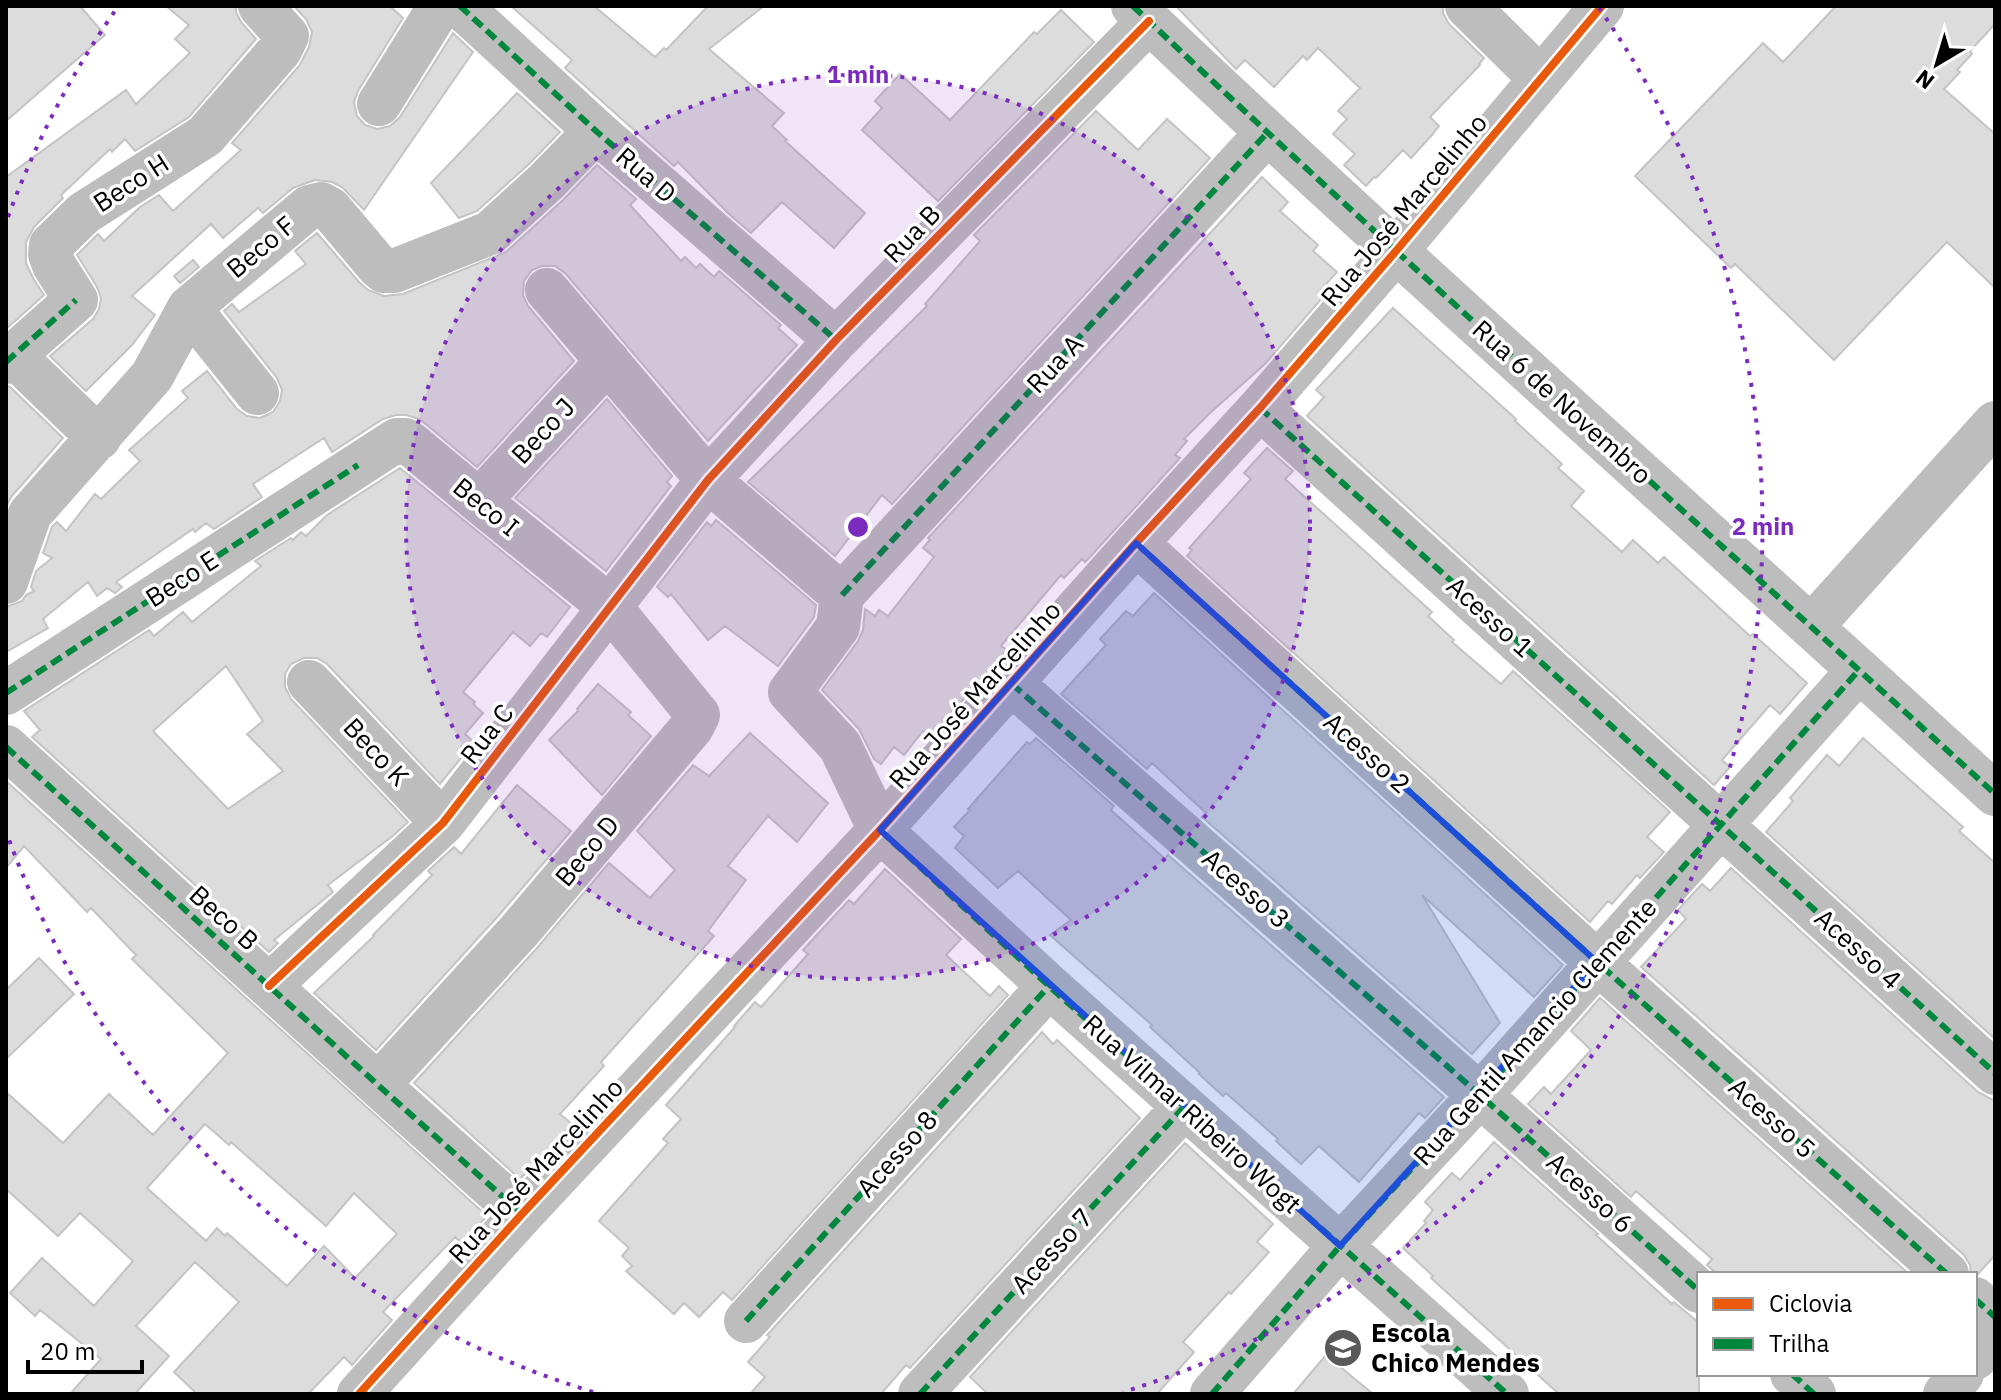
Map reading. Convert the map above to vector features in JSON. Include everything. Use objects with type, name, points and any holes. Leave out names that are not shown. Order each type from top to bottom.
[{"type":"street","name":"Beco H","points":[[10,358],[76,300],[54,265],[51,245],[84,213],[205,136],[280,50],[287,36],[260,6]]},
{"type":"street","points":[[379,104],[440,6]]},
{"type":"street","name":"Rua D","points":[[460,6],[596,131],[836,340]]},
{"type":"street","points":[[1467,6],[1541,79]]},
{"type":"street","name":"Rua José Marcelinho","points":[[359,1394],[522,1214],[880,830],[1260,408],[1602,6]]},
{"type":"street","name":"Rua 6 de Novembro","points":[[1141,14],[1396,251],[1995,794]]},
{"type":"street","name":"Rua B","points":[[708,480],[1141,14]]},
{"type":"street","name":"Beco F","points":[[6,582],[30,514],[152,376],[189,308],[309,207],[321,204],[330,209],[378,266],[384,271],[394,271],[490,233],[596,131]]},
{"type":"street","name":"Rua A","points":[[842,595],[1267,133]]},
{"type":"street","points":[[547,290],[708,480],[842,595],[838,627],[790,692],[840,746],[880,830]]},
{"type":"street","points":[[189,308],[257,393]]},
{"type":"street","points":[[10,358],[99,438]]},
{"type":"street","name":"Beco J","points":[[479,501],[608,361]]},
{"type":"street","name":"Acesso 1","points":[[1260,408],[1721,826]]},
{"type":"street","points":[[1811,627],[1995,423]]},
{"type":"street","name":"Beco I","points":[[358,465],[397,440],[405,440],[610,607]]},
{"type":"street","name":"Beco E","points":[[8,685],[358,465]]},
{"type":"street","name":"Rua C","points":[[269,986],[443,823],[708,480]]},
{"type":"street","name":"Acesso 2","points":[[1136,543],[1597,962]]},
{"type":"street","name":"Beco D","points":[[378,1085],[519,931],[692,727],[698,715],[610,607]]},
{"type":"street","name":"Rua Gentil Amancio Clemente","points":[[1212,1394],[1340,1246],[1480,1095],[1859,670]]},
{"type":"street","name":"Beco K","points":[[309,682],[443,823]]},
{"type":"street","name":"Acesso 3","points":[[1012,684],[1480,1095]]},
{"type":"street","name":"Beco B","points":[[6,747],[522,1214]]},
{"type":"street","name":"Acesso 4","points":[[1721,826],[1995,1073]]},
{"type":"street","name":"Rua Vilmar Ribeiro Wogt","points":[[880,830],[1183,1108],[1507,1394]]},
{"type":"street","name":"Acesso 5","points":[[1597,962],[1945,1272]]},
{"type":"street","name":"Acesso 8","points":[[746,1321],[1049,986]]},
{"type":"street","name":"Acesso 6","points":[[1480,1095],[1697,1289]]},
{"type":"street","name":"Acesso 7","points":[[920,1394],[1183,1108]]},
{"type":"street","points":[[1977,1301],[1995,1317]]},
{"type":"street","points":[[1977,1356],[1995,1335]]},
{"type":"street","points":[[1794,1376],[1814,1394]]},
{"type":"street","points":[[1945,1394],[1960,1376]]},
{"type":"highlighted area","points":[[1136,543],[1597,962],[1340,1246],[880,830]]},
{"type":"building","points":[[6,6],[80,6],[105,35],[6,121]]},
{"type":"building","points":[[166,6],[236,6],[241,22],[256,39],[189,117],[135,151],[125,139],[61,195],[63,198],[34,227],[26,242],[26,263],[44,295],[6,329],[6,177],[126,90],[136,104],[190,53],[175,39],[189,25]]},
{"type":"building","points":[[294,6],[390,6],[403,18],[354,102],[357,116],[365,125],[377,129],[390,126],[400,117],[453,33],[473,52],[364,210],[342,187],[315,180],[293,188],[263,213],[258,208],[223,238],[211,224],[132,296],[155,315],[132,345],[86,391],[50,356],[93,319],[99,309],[101,298],[97,287],[77,255],[98,234],[104,241],[140,207],[159,195],[173,211],[241,150],[232,143],[299,66],[309,47],[312,32],[306,19]]},
{"type":"building","points":[[511,6],[594,6],[655,57],[664,48],[666,50],[708,6],[764,6],[709,49],[784,113],[772,126],[865,213],[834,248],[782,202],[751,233],[678,162],[674,166],[565,68],[572,60]]},
{"type":"building","points":[[1176,6],[1443,6],[1449,24],[1484,58],[1430,117],[1439,126],[1411,158],[1403,150],[1366,186],[1344,165],[1355,154],[1333,134],[1347,119],[1338,111],[1360,88],[1318,48],[1307,60],[1303,56],[1274,87],[1245,60],[1236,69]]},
{"type":"building","points":[[1836,6],[1995,6],[1995,24],[1970,51],[1972,54],[1957,70],[1960,72],[1944,89],[1995,134],[1995,288],[1947,242],[1834,360],[1735,264],[1731,268],[1635,176],[1763,43],[1783,62]]},
{"type":"building","points":[[1061,10],[1094,42],[938,201],[862,130],[882,108],[875,101],[900,74],[950,120],[1034,32],[1037,34]]},
{"type":"building","points":[[517,93],[560,132],[477,211],[459,218],[431,183]]},
{"type":"building","points":[[1096,111],[1138,150],[1167,119],[1210,158],[892,504],[882,495],[835,556],[748,482],[927,306],[925,304],[980,241],[974,235]]},
{"type":"building","points":[[597,165],[636,199],[630,205],[681,261],[685,257],[696,268],[700,264],[714,277],[719,271],[781,325],[778,328],[797,345],[708,441],[566,274],[555,266],[542,266],[532,270],[524,281],[523,295],[528,306],[574,361],[477,467],[419,419],[406,415],[383,419],[332,452],[324,438],[253,484],[262,497],[214,529],[206,523],[195,532],[193,529],[116,582],[122,587],[115,593],[107,588],[97,596],[88,582],[43,619],[48,628],[6,652],[6,607],[22,601],[34,591],[31,587],[36,571],[52,558],[43,553],[52,527],[57,522],[66,531],[95,494],[101,499],[140,461],[129,450],[188,398],[182,391],[207,371],[237,409],[247,416],[260,418],[273,412],[282,390],[277,378],[224,311],[232,304],[239,312],[306,264],[295,251],[317,233],[368,290],[384,296],[403,294],[506,252]]},
{"type":"building","points":[[1262,177],[1288,202],[1280,211],[1318,245],[1313,251],[1337,272],[1318,293],[1323,297],[1265,364],[1184,439],[1187,441],[1175,455],[1180,458],[1090,557],[1085,562],[1082,559],[1064,578],[1061,575],[1001,646],[1007,650],[930,737],[923,731],[904,755],[894,747],[881,764],[874,759],[859,729],[822,690],[858,641],[863,630],[865,609],[875,616],[879,610],[888,616],[934,557],[923,548],[930,540],[928,538]]},
{"type":"building","points":[[193,260],[199,267],[180,283],[174,276]]},
{"type":"building","points":[[1393,308],[1562,464],[1558,468],[1584,491],[1571,506],[1622,552],[1633,540],[1658,563],[1664,557],[1750,636],[1753,634],[1807,683],[1780,714],[1770,705],[1722,760],[1730,767],[1714,785],[1307,416],[1324,397],[1316,390]]},
{"type":"building","points":[[6,386],[63,438],[11,497],[6,507]]},
{"type":"building","points":[[607,399],[672,476],[667,482],[671,486],[606,571],[515,498]]},
{"type":"building","points":[[1267,448],[1293,471],[1285,479],[1432,612],[1428,616],[1454,640],[1452,642],[1501,684],[1513,671],[1670,812],[1647,837],[1664,852],[1640,878],[1637,875],[1612,904],[1608,901],[1590,922],[1187,556],[1192,550],[1189,548],[1251,479],[1244,473]]},
{"type":"building","points":[[400,468],[570,607],[547,637],[541,633],[530,646],[513,632],[463,692],[483,713],[465,734],[474,742],[440,784],[327,664],[317,658],[304,658],[291,664],[285,674],[285,687],[291,699],[408,822],[328,885],[333,892],[274,940],[278,943],[269,952],[32,737],[40,730],[24,711],[149,630],[154,636],[183,612],[192,622],[261,566],[255,561],[291,538],[293,540],[301,532],[306,536],[327,515]],"holes":[[[226,666],[263,721],[247,734],[283,771],[228,809],[153,731]]]},
{"type":"building","points":[[716,520],[816,605],[814,617],[778,666],[725,626],[708,640],[671,594],[668,597],[657,587],[707,522],[711,526]]},
{"type":"building","points":[[1154,593],[1563,965],[1534,997],[1422,895],[1500,1023],[1472,1054],[1202,817],[1206,813],[1152,763],[1147,769],[1061,694],[1106,645],[1100,639],[1126,611],[1133,616]]},
{"type":"building","points":[[598,684],[631,712],[628,715],[651,736],[602,795],[549,740],[578,711]]},
{"type":"building","points":[[750,733],[828,803],[797,842],[768,816],[728,866],[746,880],[708,931],[714,936],[601,1062],[604,1066],[560,1114],[572,1124],[520,1179],[414,1083],[537,948],[609,863],[650,898],[675,870],[637,831],[693,765],[709,776]]},
{"type":"building","points":[[1036,738],[1114,806],[1111,810],[1165,859],[1168,855],[1444,1097],[1425,1118],[1419,1113],[1359,1182],[1319,1146],[1301,1164],[1276,1141],[1278,1139],[1226,1093],[1223,1096],[1150,1027],[1152,1025],[1050,935],[1071,920],[1018,871],[998,888],[955,848],[964,836],[954,827],[1027,742],[1030,744]]},
{"type":"building","points":[[1863,738],[1963,827],[1959,831],[1995,863],[1995,1039],[1766,832],[1827,755],[1839,766]]},
{"type":"building","points":[[6,781],[487,1216],[462,1243],[455,1237],[383,1312],[392,1320],[352,1365],[344,1357],[308,1394],[197,1394],[174,1372],[239,1302],[195,1262],[136,1326],[169,1356],[135,1394],[70,1394],[101,1359],[40,1310],[35,1316],[10,1293],[42,1258],[94,1306],[133,1261],[80,1213],[58,1236],[6,1189],[6,1092],[63,1143],[109,1094],[153,1135],[228,1053],[132,959],[136,955],[91,908],[87,912],[24,846],[6,868]],"holes":[[[205,1124],[229,1145],[231,1142],[326,1226],[354,1193],[397,1234],[355,1278],[324,1246],[287,1286],[227,1233],[225,1236],[217,1228],[206,1241],[147,1188]]]},
{"type":"building","points":[[517,785],[571,831],[376,1050],[314,993],[432,875],[428,871],[454,847],[461,854]]},
{"type":"building","points":[[1731,868],[1978,1092],[1995,1101],[1995,1255],[1978,1274],[1971,1272],[1964,1255],[1641,967],[1686,919],[1678,910],[1702,884],[1710,891]]},
{"type":"building","points":[[885,869],[961,939],[946,955],[990,996],[999,986],[1008,995],[732,1300],[723,1292],[699,1317],[684,1303],[674,1314],[626,1271],[632,1266],[622,1256],[629,1248],[599,1221],[668,1143],[663,1139],[681,1119],[666,1105],[755,1002],[761,1007],[808,954],[803,950],[849,900],[854,904]]},
{"type":"building","points":[[39,958],[74,994],[6,1059],[6,990]]},
{"type":"building","points":[[1600,998],[1907,1272],[1715,1272],[1707,1265],[1712,1259],[1636,1191],[1631,1197],[1528,1104],[1544,1087],[1551,1094],[1591,1050],[1571,1031]]},
{"type":"building","points":[[1042,1032],[1053,1044],[1057,1040],[1140,1118],[910,1368],[906,1365],[881,1394],[750,1394],[765,1377],[748,1362],[770,1337],[767,1335]]},
{"type":"building","points":[[1494,1142],[1672,1304],[1674,1302],[1697,1321],[1699,1394],[1559,1394],[1431,1278],[1433,1276],[1403,1248],[1426,1223],[1424,1221],[1433,1210],[1425,1202],[1452,1173],[1460,1180]]},
{"type":"building","points":[[1185,1143],[1273,1224],[1257,1242],[1269,1252],[1183,1342],[1194,1352],[1157,1394],[988,1394],[970,1377]]},
{"type":"building","points":[[1326,1355],[1373,1394],[1293,1394]]},
{"type":"marked path","points":[[460,6],[596,131],[836,340]]},
{"type":"marked path","points":[[1133,6],[1454,304],[1995,794]]},
{"type":"marked path","points":[[842,595],[1267,133]]},
{"type":"marked path","points":[[6,362],[76,300]]},
{"type":"marked path","points":[[1260,408],[1995,1073]]},
{"type":"marked path","points":[[6,693],[358,465]]},
{"type":"marked path","points":[[1136,543],[1597,962],[1945,1272]]},
{"type":"marked path","points":[[1212,1394],[1340,1246],[1480,1095],[1859,670]]},
{"type":"marked path","points":[[1012,684],[1697,1289]]},
{"type":"marked path","points":[[6,747],[522,1214]]},
{"type":"marked path","points":[[880,830],[1049,986],[1507,1394]]},
{"type":"marked path","points":[[746,1321],[1049,986]]},
{"type":"marked path","points":[[920,1394],[1183,1108]]},
{"type":"marked path","points":[[1977,1301],[1995,1317]]},
{"type":"marked path","points":[[1794,1376],[1814,1394]]},
{"type":"cycle path","points":[[359,1394],[522,1214],[880,830],[1260,408],[1602,6]]},
{"type":"cycle path","points":[[269,986],[443,823],[708,480],[836,340],[1149,21]]},
{"type":"place","name":"Escola Chico Mendes","points":[[1343,1348]]}]
